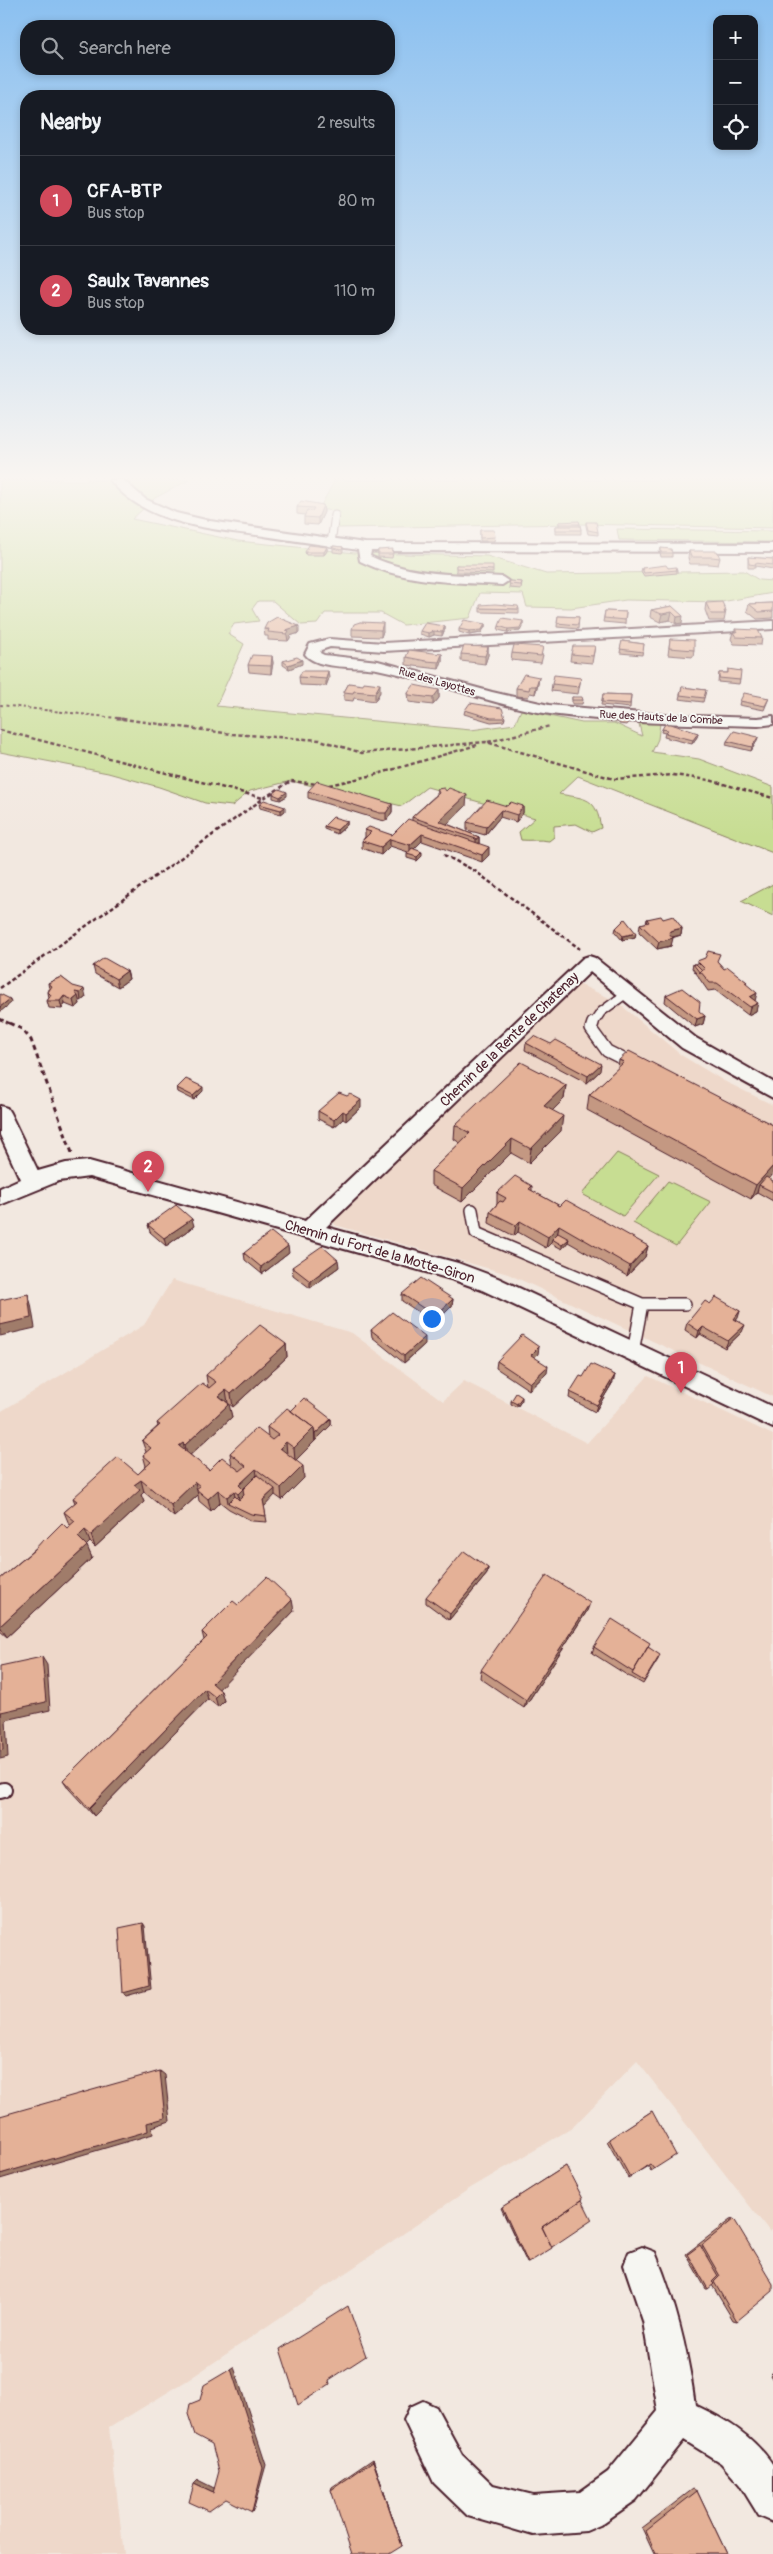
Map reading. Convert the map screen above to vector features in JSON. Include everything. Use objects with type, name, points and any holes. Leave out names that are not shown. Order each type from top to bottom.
[{"type":"street","name":"Rue des Layottes","points":[[549,710],[378,665],[320,659],[312,654],[315,647],[329,643],[384,647],[773,625]]},
{"type":"street","name":"Rue des Hauts de la Combe","points":[[549,710],[665,719],[766,721]]},
{"type":"street","points":[[766,721],[773,729]]},
{"type":"street","name":"Chemin de la Rente de Chatenay","points":[[309,1230],[589,962],[689,1043],[773,1091]]},
{"type":"street","points":[[0,1113],[33,1183]]},
{"type":"street","name":"Chemin du Fort de la Motte-Giron","points":[[0,1197],[77,1168],[89,1168],[219,1207],[458,1272],[490,1284],[773,1418]]},
{"type":"street","points":[[423,2420],[448,2469],[482,2502],[533,2515],[586,2510],[622,2486],[678,2417],[665,2329],[656,2295],[642,2265]]},
{"type":"street","points":[[678,2417],[711,2431],[736,2450],[757,2472],[773,2502]]},
{"type":"lane","points":[[627,993],[607,1005],[595,1018],[591,1029],[607,1051],[642,1069]]},
{"type":"lane","points":[[472,1210],[476,1233],[642,1304],[685,1304]]},
{"type":"lane","points":[[633,1352],[642,1304]]},
{"type":"path","points":[[0,705],[96,715],[232,734],[320,740],[362,753],[402,751],[486,742],[614,779],[673,775],[709,780],[773,798]]},
{"type":"path","points":[[0,988],[264,798],[291,781],[331,785],[550,725]]},
{"type":"path","points":[[0,730],[264,798]]},
{"type":"path","points":[[444,855],[475,871],[583,951],[589,962]]},
{"type":"path","points":[[0,1019],[22,1029],[31,1040],[77,1168]]},
{"type":"shaded area","points":[[574,982],[616,1001],[681,1055],[724,1081],[773,1105],[773,1397],[508,1274],[335,1225],[330,1214]]},
{"type":"shaded area","points":[[172,1280],[352,1333],[443,1401],[464,1381],[587,1443],[648,1376],[773,1435],[773,2229],[770,2232],[637,2061],[572,2128],[469,2189],[188,2380],[109,2428],[124,2554],[0,2554],[0,1412],[144,1325]]},
{"type":"green space","points":[[0,599],[478,599],[470,618],[403,625],[381,613],[325,613],[317,624],[301,625],[273,601],[258,601],[252,609],[259,621],[234,624],[228,634],[244,644],[216,706],[471,730],[515,724],[521,710],[582,723],[614,723],[642,736],[639,724],[660,723],[658,739],[652,752],[699,759],[773,787],[773,853],[578,776],[559,794],[589,801],[596,810],[601,828],[592,832],[576,824],[554,826],[554,837],[549,841],[521,840],[519,832],[535,818],[427,787],[402,806],[291,781],[250,791],[232,806],[205,803],[159,787],[108,773],[0,752]]},
{"type":"green space","points":[[525,599],[737,599],[721,602],[626,600],[571,608],[527,607]]},
{"type":"green space","points":[[773,884],[773,916],[741,901]]},
{"type":"green space","points":[[617,1153],[659,1174],[623,1216],[582,1194]]},
{"type":"green space","points":[[668,1181],[711,1202],[676,1246],[633,1223]]},
{"type":"building","points":[[722,602],[726,611],[724,611],[725,614],[711,614],[706,603]]},
{"type":"building","points":[[773,603],[773,611],[759,612],[749,604]]},
{"type":"building","points":[[480,605],[518,606],[519,609],[480,608]]},
{"type":"building","points":[[672,606],[683,616],[677,617],[672,612],[662,614],[651,610]]},
{"type":"building","points":[[605,611],[626,612],[625,620],[604,618]]},
{"type":"building","points":[[558,616],[579,617],[578,625],[557,623]]},
{"type":"building","points":[[277,617],[299,626],[286,630],[289,631],[287,634],[268,632],[269,629],[264,629],[267,623]]},
{"type":"building","points":[[502,618],[523,621],[520,628],[508,629],[499,626]]},
{"type":"building","points":[[464,620],[485,624],[482,630],[469,631],[459,629]]},
{"type":"building","points":[[360,622],[383,623],[381,630],[352,629],[354,624]]},
{"type":"building","points":[[425,623],[445,626],[442,632],[434,631],[429,633],[420,631]]},
{"type":"building","points":[[735,629],[758,630],[762,638],[736,637],[733,632],[737,632]]},
{"type":"building","points":[[670,639],[694,640],[694,650],[669,648]]},
{"type":"building","points":[[622,641],[644,644],[643,652],[620,649]]},
{"type":"building","points":[[514,645],[543,647],[541,656],[512,653]]},
{"type":"building","points":[[464,646],[488,647],[485,656],[461,654]]},
{"type":"building","points":[[573,646],[595,646],[593,656],[571,654]]},
{"type":"building","points":[[409,650],[442,654],[439,662],[426,661],[406,657]]},
{"type":"building","points":[[252,655],[272,656],[271,666],[248,665]]},
{"type":"building","points":[[297,657],[302,660],[288,665],[283,661]]},
{"type":"building","points":[[728,669],[741,671],[740,680],[719,678],[719,673],[728,673]]},
{"type":"building","points":[[302,671],[328,671],[326,679],[299,677]]},
{"type":"building","points":[[524,674],[539,677],[536,686],[530,686],[529,690],[516,688]]},
{"type":"building","points":[[554,675],[581,678],[579,687],[552,684]]},
{"type":"building","points":[[364,682],[380,684],[375,693],[344,692],[349,683],[363,685]]},
{"type":"building","points":[[414,685],[439,690],[433,698],[409,695],[408,693]]},
{"type":"building","points":[[682,687],[706,690],[704,698],[680,695]]},
{"type":"building","points":[[744,693],[769,698],[765,706],[740,701]]},
{"type":"building","points":[[603,694],[631,695],[630,704],[602,702]]},
{"type":"building","points":[[572,697],[582,697],[583,700],[572,700]]},
{"type":"building","points":[[470,703],[502,708],[505,718],[491,718],[465,710]]},
{"type":"building","points":[[620,716],[628,717],[627,721],[620,720]]},
{"type":"building","points":[[665,724],[671,724],[698,733],[693,740],[665,733],[668,730],[662,729]]},
{"type":"building","points":[[734,731],[758,737],[752,747],[727,741]]},
{"type":"building","points":[[317,781],[392,804],[386,813],[380,813],[308,791]]},
{"type":"building","points":[[444,788],[446,791],[449,788],[467,795],[439,821],[479,837],[476,839],[412,817],[439,793],[437,789]]},
{"type":"building","points":[[279,789],[287,792],[280,797],[273,794]]},
{"type":"building","points":[[264,800],[285,807],[281,810],[259,804]]},
{"type":"building","points":[[487,800],[507,806],[511,802],[523,806],[517,815],[501,810],[486,827],[467,822]]},
{"type":"building","points":[[333,817],[347,821],[337,830],[324,826]]},
{"type":"building","points":[[408,819],[489,847],[482,855],[422,834],[410,845],[390,839],[381,847],[362,841],[371,832],[365,830],[369,827],[392,835]]},
{"type":"building","points":[[412,848],[422,852],[417,857],[407,854]]},
{"type":"building","points":[[661,916],[663,919],[673,916],[682,928],[670,931],[669,933],[673,938],[659,942],[640,924],[649,922],[647,919]]},
{"type":"building","points":[[625,919],[636,933],[623,936],[616,928]]},
{"type":"building","points":[[708,951],[720,954],[717,961],[724,969],[728,967],[747,982],[745,983],[757,993],[750,997],[758,1003],[750,1007],[717,983],[710,983],[700,971],[705,969],[697,961],[705,958]]},
{"type":"building","points":[[104,958],[127,971],[116,979],[93,966]]},
{"type":"building","points":[[693,964],[696,964],[702,970],[700,973]]},
{"type":"building","points":[[61,977],[73,986],[84,989],[80,993],[75,992],[78,996],[73,1000],[64,996],[60,1001],[47,1001],[51,995],[48,992],[52,986],[48,983]]},
{"type":"building","points":[[682,988],[700,1002],[699,1011],[705,1016],[697,1019],[666,995]]},
{"type":"building","points":[[0,994],[10,999],[0,1007]]},
{"type":"building","points":[[534,1036],[551,1044],[556,1040],[601,1064],[588,1076],[526,1043]]},
{"type":"building","points":[[629,1051],[773,1125],[773,1166],[756,1185],[589,1095],[624,1062],[619,1060]]},
{"type":"building","points":[[521,1062],[566,1085],[544,1106],[563,1116],[531,1149],[512,1139],[463,1188],[431,1171],[470,1133],[455,1125]]},
{"type":"building","points":[[186,1079],[203,1087],[193,1096],[177,1088]]},
{"type":"building","points":[[339,1093],[347,1096],[350,1094],[361,1100],[346,1113],[343,1111],[334,1120],[318,1111]]},
{"type":"building","points":[[515,1176],[532,1186],[529,1189],[560,1206],[566,1200],[648,1246],[630,1266],[559,1225],[548,1237],[520,1221],[516,1225],[490,1212],[500,1201],[503,1202],[506,1198],[497,1193]]},
{"type":"building","points":[[766,1177],[773,1181],[773,1192],[759,1185]]},
{"type":"building","points":[[176,1205],[192,1219],[164,1238],[148,1225]]},
{"type":"building","points":[[271,1232],[288,1246],[261,1267],[244,1253]]},
{"type":"building","points":[[558,1233],[569,1239],[562,1245],[552,1239]]},
{"type":"building","points":[[322,1246],[338,1260],[310,1281],[292,1267]]},
{"type":"building","points":[[421,1278],[453,1299],[435,1316],[402,1294]]},
{"type":"building","points":[[28,1294],[31,1318],[0,1325],[0,1300]]},
{"type":"building","points":[[716,1297],[740,1311],[734,1319],[745,1325],[728,1341],[703,1327],[699,1331],[687,1323],[705,1301],[710,1304]]},
{"type":"building","points":[[392,1312],[425,1337],[404,1356],[371,1330]]},
{"type":"building","points":[[260,1325],[286,1344],[231,1394],[226,1390],[219,1396],[229,1404],[185,1445],[183,1443],[179,1446],[209,1470],[222,1457],[240,1471],[246,1466],[230,1453],[256,1428],[272,1440],[278,1435],[267,1427],[287,1408],[314,1428],[294,1448],[286,1442],[280,1448],[303,1466],[281,1488],[256,1469],[239,1485],[243,1489],[238,1494],[234,1491],[227,1497],[218,1490],[208,1499],[196,1489],[200,1486],[195,1482],[171,1505],[141,1480],[134,1485],[140,1490],[91,1535],[85,1530],[78,1537],[87,1546],[0,1626],[0,1579],[62,1523],[67,1528],[75,1521],[64,1512],[77,1501],[73,1498],[118,1457],[138,1474],[151,1462],[143,1455],[151,1448],[142,1441],[160,1425],[157,1423],[202,1383],[209,1388],[216,1382],[206,1375]]},
{"type":"building","points":[[522,1335],[539,1347],[531,1355],[548,1366],[530,1383],[497,1361]]},
{"type":"building","points":[[591,1364],[615,1375],[597,1405],[570,1392],[580,1376],[583,1377]]},
{"type":"building","points":[[516,1393],[522,1397],[517,1404],[511,1401]]},
{"type":"building","points":[[304,1398],[331,1419],[315,1434],[314,1428],[291,1411]]},
{"type":"building","points":[[257,1475],[275,1489],[263,1500],[266,1516],[251,1514],[228,1503],[235,1496],[239,1500],[244,1495],[243,1489]]},
{"type":"building","points":[[464,1551],[488,1568],[450,1614],[426,1597]]},
{"type":"building","points":[[547,1575],[590,1603],[526,1700],[481,1670]]},
{"type":"building","points":[[267,1577],[292,1600],[212,1683],[221,1691],[215,1697],[205,1689],[89,1808],[63,1780],[207,1637],[202,1632],[233,1601],[238,1605]]},
{"type":"building","points":[[612,1619],[650,1643],[633,1672],[594,1647]]},
{"type":"building","points":[[648,1647],[660,1655],[644,1681],[632,1674]]},
{"type":"building","points":[[42,1657],[46,1702],[1,1712],[3,1750],[0,1751],[0,1666]]},
{"type":"building","points":[[143,1923],[149,1986],[123,1993],[119,1928]]},
{"type":"building","points":[[160,2071],[165,2118],[147,2123],[148,2131],[0,2174],[0,2116]]},
{"type":"building","points":[[652,2111],[676,2155],[654,2169],[650,2164],[630,2177],[609,2139]]},
{"type":"building","points":[[566,2166],[583,2199],[542,2227],[552,2248],[528,2263],[502,2207]]},
{"type":"building","points":[[582,2200],[592,2220],[552,2247],[542,2227]]},
{"type":"building","points":[[734,2219],[773,2284],[773,2291],[737,2321],[714,2282],[720,2276],[702,2245]]},
{"type":"building","points":[[700,2245],[718,2276],[712,2282],[714,2284],[708,2289],[688,2254]]},
{"type":"building","points":[[348,2306],[366,2356],[329,2380],[330,2384],[298,2405],[280,2349]]},
{"type":"building","points":[[231,2369],[263,2468],[252,2512],[226,2499],[209,2511],[189,2502],[194,2484],[213,2493],[219,2471],[212,2444],[195,2435],[188,2414],[190,2404],[200,2400],[204,2385]]},
{"type":"building","points":[[373,2461],[402,2546],[389,2554],[352,2554],[331,2490]]},
{"type":"building","points":[[697,2491],[727,2554],[656,2554],[646,2531]]},
{"type":"place","name":"Saulx Tavannes","points":[[148,1192]]},
{"type":"place","name":"CFA-BTP","points":[[681,1393]]}]
